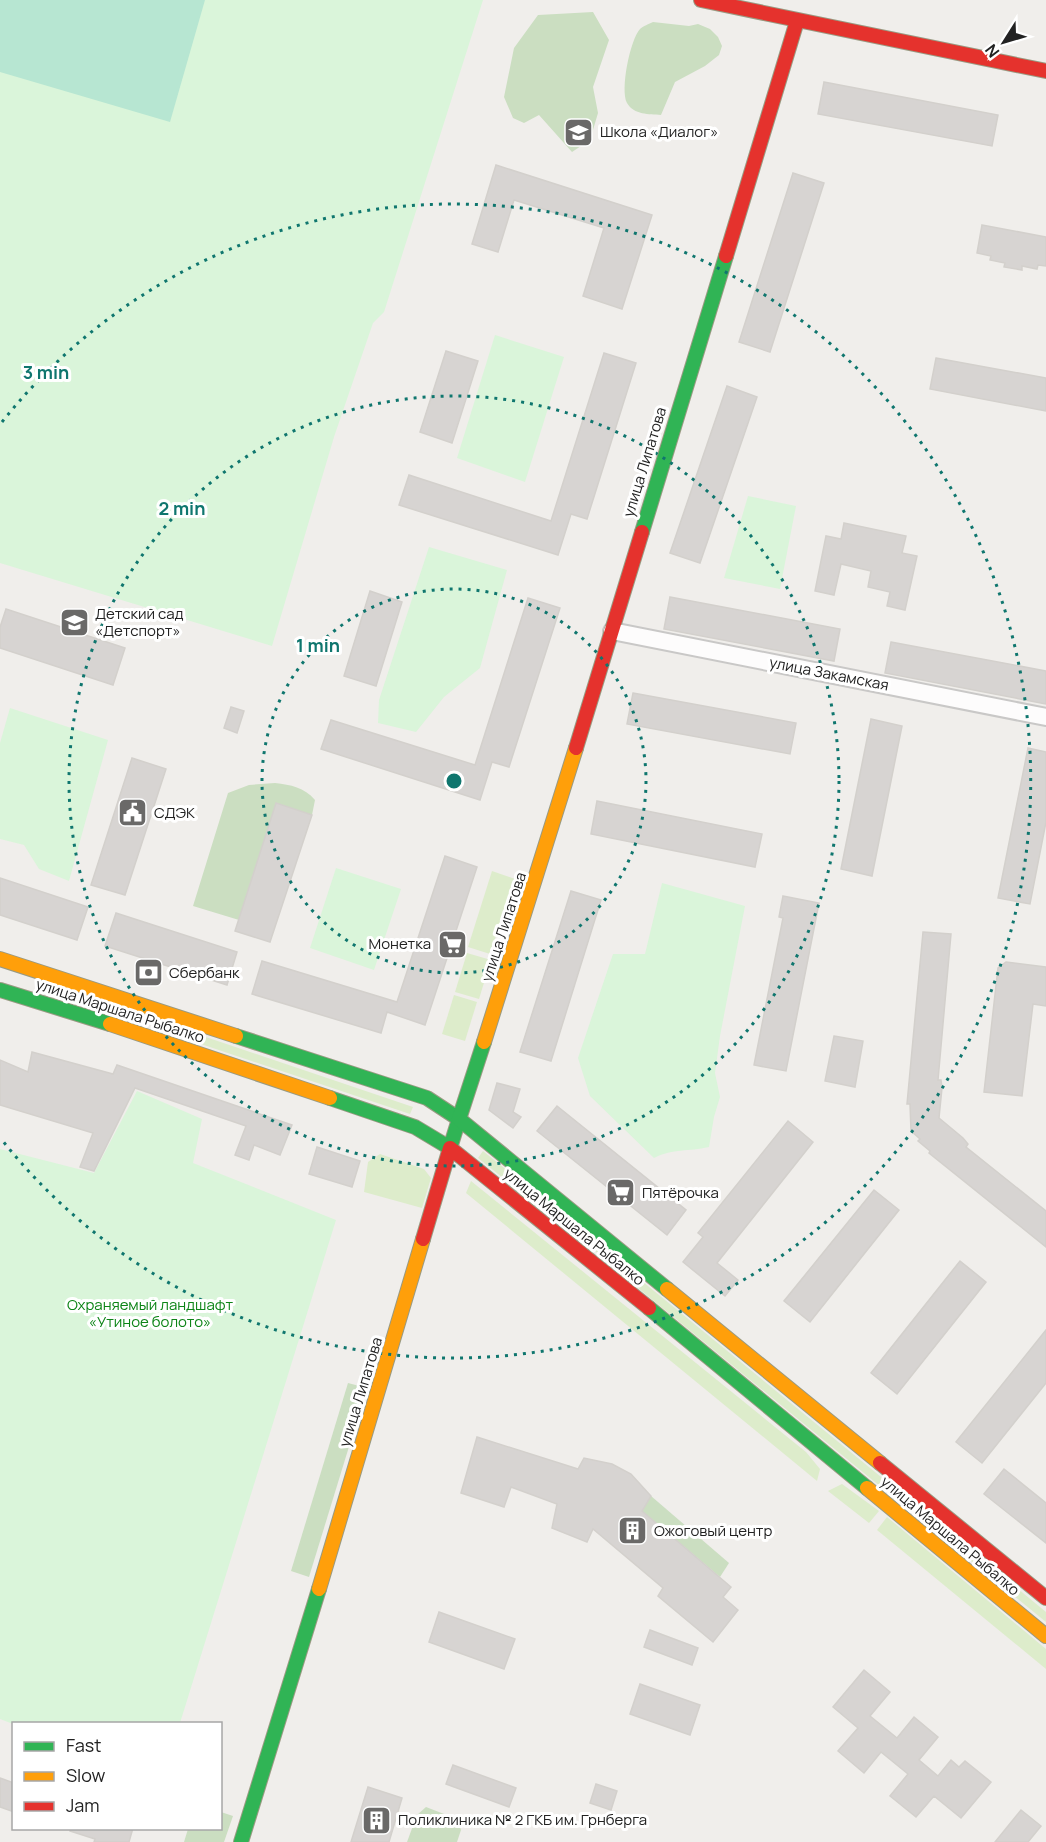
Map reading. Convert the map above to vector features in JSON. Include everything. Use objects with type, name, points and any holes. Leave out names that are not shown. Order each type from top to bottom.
[{"type":"main road","points":[[701,0],[1046,71]]},
{"type":"main road","name":"улица Липатова","points":[[241,1842],[336,1533],[450,1148],[540,869],[797,21]]},
{"type":"main road","name":"улица Маршала Рыбалко","points":[[0,959],[427,1098],[459,1119],[1046,1598]]},
{"type":"main road","name":"улица Маршала Рыбалко","points":[[0,990],[162,1040],[415,1127],[450,1148],[617,1281],[1046,1636]]},
{"type":"main road","points":[[162,1040],[175,1040],[182,1032],[178,1022],[169,1014]]},
{"type":"main road","points":[[617,1281],[617,1265],[632,1259]]},
{"type":"street","name":"улица Закамская","points":[[612,632],[1046,717]]},
{"type":"green space","points":[[0,0],[483,0],[384,312],[373,323],[334,437],[272,646],[0,563]]},
{"type":"green space","points":[[0,0],[205,0],[170,122],[0,72]]},
{"type":"green space","points":[[593,12],[609,40],[593,87],[598,113],[590,140],[572,152],[539,115],[524,123],[513,118],[504,97],[514,48],[538,15]]},
{"type":"green space","points":[[653,22],[689,26],[698,24],[710,29],[718,37],[722,46],[719,55],[705,66],[675,82],[661,115],[634,110],[625,97],[625,77],[633,43],[640,29]]},
{"type":"green space","points":[[495,335],[564,357],[525,482],[457,458]]},
{"type":"green space","points":[[748,496],[796,506],[780,589],[724,578]]},
{"type":"green space","points":[[429,547],[507,570],[480,668],[444,697],[416,732],[378,723],[379,700]]},
{"type":"green space","points":[[10,708],[108,740],[69,881],[39,869],[24,845],[0,839],[0,743]]},
{"type":"green space","points":[[275,783],[297,787],[311,796],[315,800],[312,815],[276,804],[239,920],[193,906],[228,793],[249,785]]},
{"type":"green space","points":[[336,868],[401,889],[374,970],[310,948]]},
{"type":"green space","points":[[492,871],[515,879],[490,954],[468,947]]},
{"type":"green space","points":[[662,883],[745,906],[720,1036],[715,1073],[720,1097],[709,1147],[675,1151],[654,1158],[590,1096],[578,1058],[613,954],[645,954]]},
{"type":"green space","points":[[467,953],[491,960],[479,999],[455,992]]},
{"type":"green space","points":[[454,995],[477,1002],[465,1041],[442,1034]]},
{"type":"green space","points":[[191,1032],[413,1107],[410,1114],[189,1040]]},
{"type":"green space","name":"Охраняемый ландшафт «Утиное болото»","points":[[137,1091],[202,1119],[193,1163],[336,1220],[180,1722],[12,1724],[0,1719],[0,1149],[94,1173]]},
{"type":"green space","points":[[483,1151],[609,1252],[604,1258],[478,1158]]},
{"type":"green space","points":[[380,1154],[424,1169],[431,1178],[422,1208],[364,1192],[368,1162]]},
{"type":"green space","points":[[471,1181],[806,1452],[820,1469],[817,1481],[466,1193]]},
{"type":"green space","points":[[626,1268],[897,1490],[892,1496],[621,1274]]},
{"type":"green space","points":[[348,1383],[367,1388],[309,1577],[291,1571]]},
{"type":"green space","points":[[842,1484],[879,1511],[869,1523],[828,1491]]},
{"type":"green space","points":[[651,1496],[729,1563],[720,1577],[642,1511]]},
{"type":"green space","points":[[905,1496],[1046,1612],[1046,1622],[900,1503]]},
{"type":"green space","points":[[887,1517],[1046,1649],[1046,1669],[877,1530]]},
{"type":"green space","points":[[426,1807],[457,1819],[461,1830],[457,1842],[407,1842],[417,1815]]},
{"type":"green space","points":[[222,1812],[233,1816],[224,1842],[184,1842],[188,1830],[222,1830]]},
{"type":"building","points":[[824,82],[998,115],[992,146],[818,114]]},
{"type":"building","points":[[496,165],[652,215],[622,309],[583,296],[604,228],[514,200],[498,252],[472,244]]},
{"type":"building","points":[[793,173],[824,183],[770,352],[739,342]]},
{"type":"building","points":[[982,225],[1046,237],[1046,266],[1038,265],[1037,269],[1022,266],[1022,270],[1004,267],[1005,263],[990,260],[991,256],[977,253]]},
{"type":"building","points":[[446,351],[478,361],[452,443],[420,432]]},
{"type":"building","points":[[604,353],[636,363],[587,519],[571,514],[558,555],[399,505],[409,475],[551,521]]},
{"type":"building","points":[[936,358],[1046,378],[1046,411],[930,389]]},
{"type":"building","points":[[727,386],[757,397],[700,563],[670,553]]},
{"type":"building","points":[[844,523],[906,536],[902,553],[917,556],[905,610],[887,606],[890,592],[868,587],[871,571],[841,564],[834,595],[815,591],[826,536],[841,539]]},
{"type":"building","points":[[370,591],[402,602],[376,686],[344,676]]},
{"type":"building","points":[[670,597],[840,629],[834,661],[664,629]]},
{"type":"building","points":[[528,598],[560,608],[509,767],[492,762],[480,800],[321,749],[331,720],[475,765]]},
{"type":"building","points":[[6,609],[125,648],[113,685],[0,648],[0,627]]},
{"type":"building","points":[[891,642],[1046,671],[1046,704],[885,673]]},
{"type":"building","points":[[633,693],[796,723],[790,754],[627,724]]},
{"type":"building","points":[[231,707],[244,711],[237,733],[224,728]]},
{"type":"building","points":[[871,719],[902,726],[872,876],[841,869]]},
{"type":"building","points":[[1028,748],[1046,752],[1046,822],[1030,904],[998,898]]},
{"type":"building","points":[[132,758],[166,769],[125,895],[91,885]]},
{"type":"building","points":[[597,801],[762,834],[755,867],[591,834]]},
{"type":"building","points":[[276,803],[312,815],[270,942],[235,931]]},
{"type":"building","points":[[445,856],[477,867],[425,1025],[387,1012],[381,1033],[252,994],[262,961],[397,1002]]},
{"type":"building","points":[[0,878],[88,907],[77,940],[0,915]]},
{"type":"building","points":[[571,891],[601,900],[551,1061],[520,1052]]},
{"type":"building","points":[[783,896],[819,903],[786,1071],[754,1065],[783,918],[779,917]]},
{"type":"building","points":[[116,913],[237,952],[227,985],[105,946]]},
{"type":"building","points":[[923,932],[951,934],[938,1080],[941,1080],[942,1088],[939,1118],[963,1138],[968,1144],[966,1147],[1046,1211],[1046,1247],[929,1153],[930,1151],[918,1141],[920,1139],[911,1131],[910,1104],[907,1104]]},
{"type":"building","points":[[1006,962],[1046,967],[1046,1006],[1033,1004],[1022,1096],[984,1092],[998,968]]},
{"type":"building","points":[[834,1036],[863,1041],[855,1087],[825,1081]]},
{"type":"building","points":[[32,1052],[113,1074],[117,1065],[292,1125],[280,1155],[254,1145],[249,1160],[235,1155],[246,1126],[135,1088],[94,1171],[80,1167],[93,1133],[0,1105],[0,1060],[28,1072]]},
{"type":"building","points":[[497,1083],[520,1089],[513,1112],[521,1117],[513,1128],[489,1110]]},
{"type":"building","points":[[557,1106],[686,1210],[667,1235],[537,1131]]},
{"type":"building","points":[[788,1121],[813,1142],[717,1263],[738,1280],[725,1296],[683,1262],[703,1237],[698,1233]]},
{"type":"building","points":[[317,1147],[360,1161],[352,1187],[309,1174]]},
{"type":"building","points":[[874,1190],[899,1210],[810,1322],[784,1301]]},
{"type":"building","points":[[960,1261],[986,1282],[897,1394],[871,1373]]},
{"type":"building","points":[[1046,1330],[1046,1383],[982,1463],[956,1442]]},
{"type":"building","name":"Ожоговый центр","points":[[477,1437],[578,1469],[584,1458],[612,1464],[631,1474],[651,1496],[642,1511],[731,1587],[723,1597],[738,1610],[713,1642],[658,1596],[663,1588],[593,1529],[587,1542],[552,1528],[557,1504],[511,1487],[504,1507],[461,1493]]},
{"type":"building","points":[[1004,1469],[1046,1503],[1046,1543],[984,1494]]},
{"type":"building","points":[[439,1612],[515,1639],[504,1669],[429,1642]]},
{"type":"building","points":[[650,1630],[698,1648],[692,1665],[644,1647]]},
{"type":"building","points":[[864,1670],[890,1692],[870,1716],[897,1738],[914,1717],[938,1737],[919,1760],[938,1776],[951,1760],[959,1767],[965,1761],[991,1782],[961,1818],[934,1796],[916,1817],[890,1796],[908,1774],[881,1752],[864,1773],[838,1751],[858,1728],[833,1707]]},
{"type":"building","points":[[640,1684],[700,1705],[690,1735],[630,1714]]},
{"type":"building","points":[[453,1765],[516,1788],[509,1807],[446,1784]]},
{"type":"building","points":[[0,1778],[12,1782],[12,1811],[0,1807]]},
{"type":"building","points":[[596,1784],[617,1791],[611,1810],[590,1803]]},
{"type":"building","name":"Поликлиника № 2 ГКБ им. Грнберга","points":[[368,1787],[402,1798],[389,1842],[351,1842]]},
{"type":"building","points":[[1021,1810],[1041,1826],[1028,1842],[995,1842]]},
{"type":"building","points":[[132,1830],[129,1842],[94,1842],[95,1839],[70,1831]]},
{"type":"traffic: fast","points":[[642,532],[726,256]]},
{"type":"traffic: fast","points":[[0,990],[110,1024]]},
{"type":"traffic: fast","points":[[236,1036],[427,1098],[459,1119],[450,1148],[415,1127],[330,1098]]},
{"type":"traffic: fast","points":[[484,1042],[459,1119],[667,1289]]},
{"type":"traffic: fast","points":[[649,1308],[867,1488]]},
{"type":"traffic: fast","points":[[241,1842],[319,1589]]},
{"type":"traffic: slow","points":[[484,1042],[576,748]]},
{"type":"traffic: slow","points":[[0,959],[236,1036]]},
{"type":"traffic: slow","points":[[110,1024],[330,1098]]},
{"type":"traffic: slow","points":[[319,1589],[423,1239]]},
{"type":"traffic: slow","points":[[667,1289],[880,1463]]},
{"type":"traffic: slow","points":[[867,1488],[1046,1636]]},
{"type":"traffic: jam","points":[[701,0],[1046,71]]},
{"type":"traffic: jam","points":[[726,256],[797,21]]},
{"type":"traffic: jam","points":[[576,748],[642,532]]},
{"type":"traffic: jam","points":[[423,1239],[450,1148],[649,1308]]},
{"type":"traffic: jam","points":[[880,1463],[1046,1598]]},
{"type":"place","name":"Школа «Диалог»","points":[[579,132]]},
{"type":"place","name":"Детский сад «Детспорт»","points":[[74,623]]},
{"type":"place","name":"СДЭК","points":[[133,813]]},
{"type":"place","name":"Монетка","points":[[452,944]]},
{"type":"place","name":"Сбербанк","points":[[148,973]]},
{"type":"place","name":"Пятёрочка","points":[[621,1193]]},
{"type":"place","name":"Ожоговый центр","points":[[633,1531]]},
{"type":"place","name":"Поликлиника № 2 ГКБ им. Грнберга","points":[[377,1820]]}]
